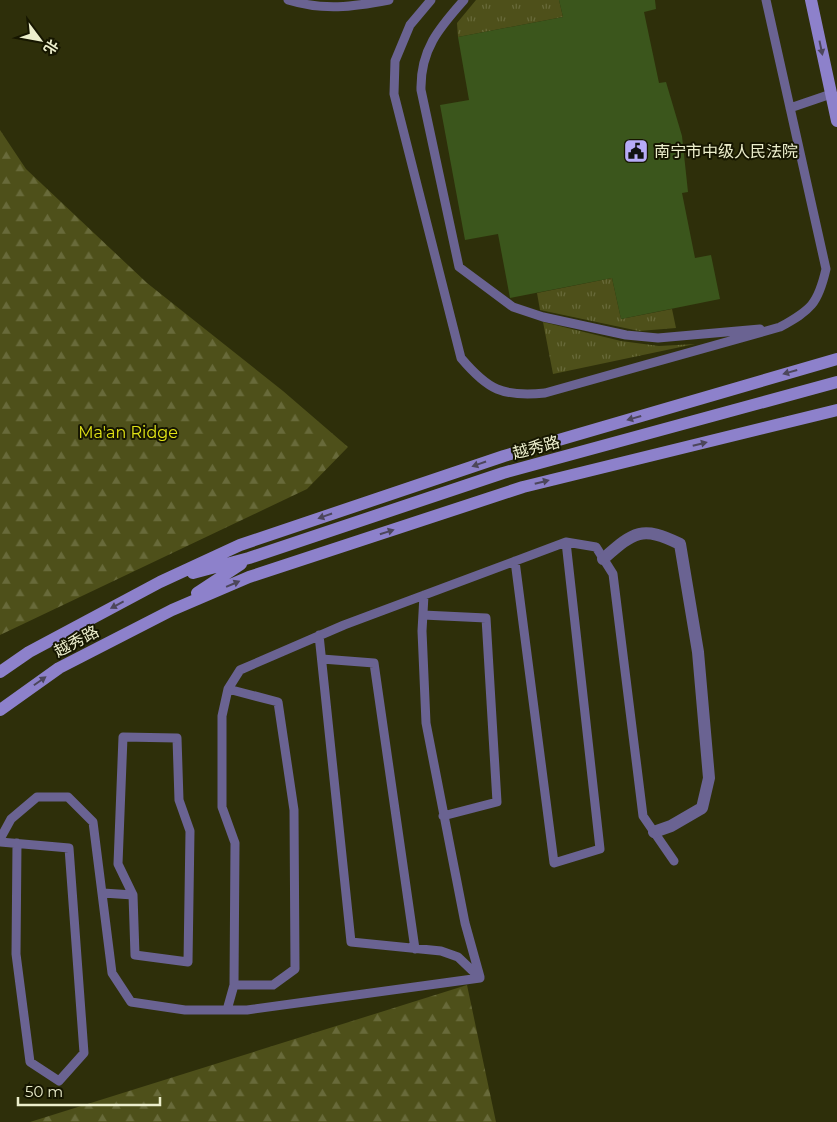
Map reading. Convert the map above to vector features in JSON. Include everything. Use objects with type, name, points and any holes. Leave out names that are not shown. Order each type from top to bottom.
[{"type":"main road","points":[[811,0],[837,121]]},
{"type":"main road","points":[[160,582],[240,545],[504,456],[837,359]]},
{"type":"main road","name":"越秀路","points":[[249,558],[503,473],[837,382]]},
{"type":"main road","points":[[172,610],[250,577],[522,487],[837,410]]},
{"type":"main road","points":[[160,582],[249,558]]},
{"type":"main road","points":[[172,610],[249,558]]},
{"type":"main road","name":"越秀路","points":[[0,672],[29,652],[160,582]]},
{"type":"main road","name":"越秀路","points":[[0,710],[59,668],[172,610]]},
{"type":"street","points":[[603,558],[629,536],[657,532],[680,544],[698,652],[709,778],[702,808],[671,826],[654,832]]},
{"type":"lane","points":[[288,0],[311,7],[341,7],[389,0]]},
{"type":"lane","points":[[431,0],[410,25],[395,61],[394,94],[461,358],[479,379],[498,391],[522,395],[545,393],[780,328],[801,316],[820,295],[826,269],[766,0]]},
{"type":"lane","points":[[464,0],[447,19],[427,50],[420,70],[421,90],[459,267],[513,307],[543,317],[626,336],[658,338],[780,328]]},
{"type":"lane","points":[[790,108],[831,94]]},
{"type":"lane","points":[[515,561],[554,863],[600,849],[566,542]]},
{"type":"lane","points":[[226,1010],[234,985],[235,843],[222,807],[222,716],[228,689],[240,670],[319,636],[566,542],[596,547],[613,574],[643,816],[674,861]]},
{"type":"lane","points":[[424,595],[426,723],[465,923],[480,978]]},
{"type":"lane","points":[[423,615],[486,618],[497,802],[444,816]]},
{"type":"lane","points":[[319,636],[351,942],[441,951],[458,957],[480,978]]},
{"type":"lane","points":[[322,659],[374,662],[416,949]]},
{"type":"lane","points":[[228,689],[278,702],[294,810],[296,969],[273,985],[234,985]]},
{"type":"lane","points":[[124,737],[177,738],[179,800],[190,831],[188,962],[135,955],[134,895],[118,864],[124,737]]},
{"type":"lane","points":[[16,843],[16,954],[30,1062],[59,1081],[84,1053],[70,848],[0,841],[11,819],[37,797],[68,797],[93,822],[112,973],[130,1002],[185,1010],[248,1010],[480,978]]},
{"type":"lane","points":[[103,893],[134,895]]},
{"type":"green space","points":[[476,0],[559,0],[563,17],[458,37],[457,23]]},
{"type":"green space","name":"Ma'an Ridge","points":[[0,130],[26,169],[147,283],[283,391],[348,447],[307,489],[0,635]]},
{"type":"green space","points":[[612,278],[621,319],[672,309],[676,328],[639,331],[540,310],[537,293]]},
{"type":"green space","points":[[543,322],[621,341],[659,346],[695,344],[553,374]]},
{"type":"green space","points":[[467,985],[496,1122],[30,1122]]},
{"type":"building","points":[[559,0],[655,0],[656,9],[644,12],[659,83],[666,82],[682,136],[688,192],[682,193],[695,258],[711,255],[720,299],[621,319],[612,278],[510,298],[498,234],[465,240],[440,105],[469,100],[458,37],[563,17]]},
{"type":"place","name":"南宁市中级人民法院","points":[[636,151]]}]
